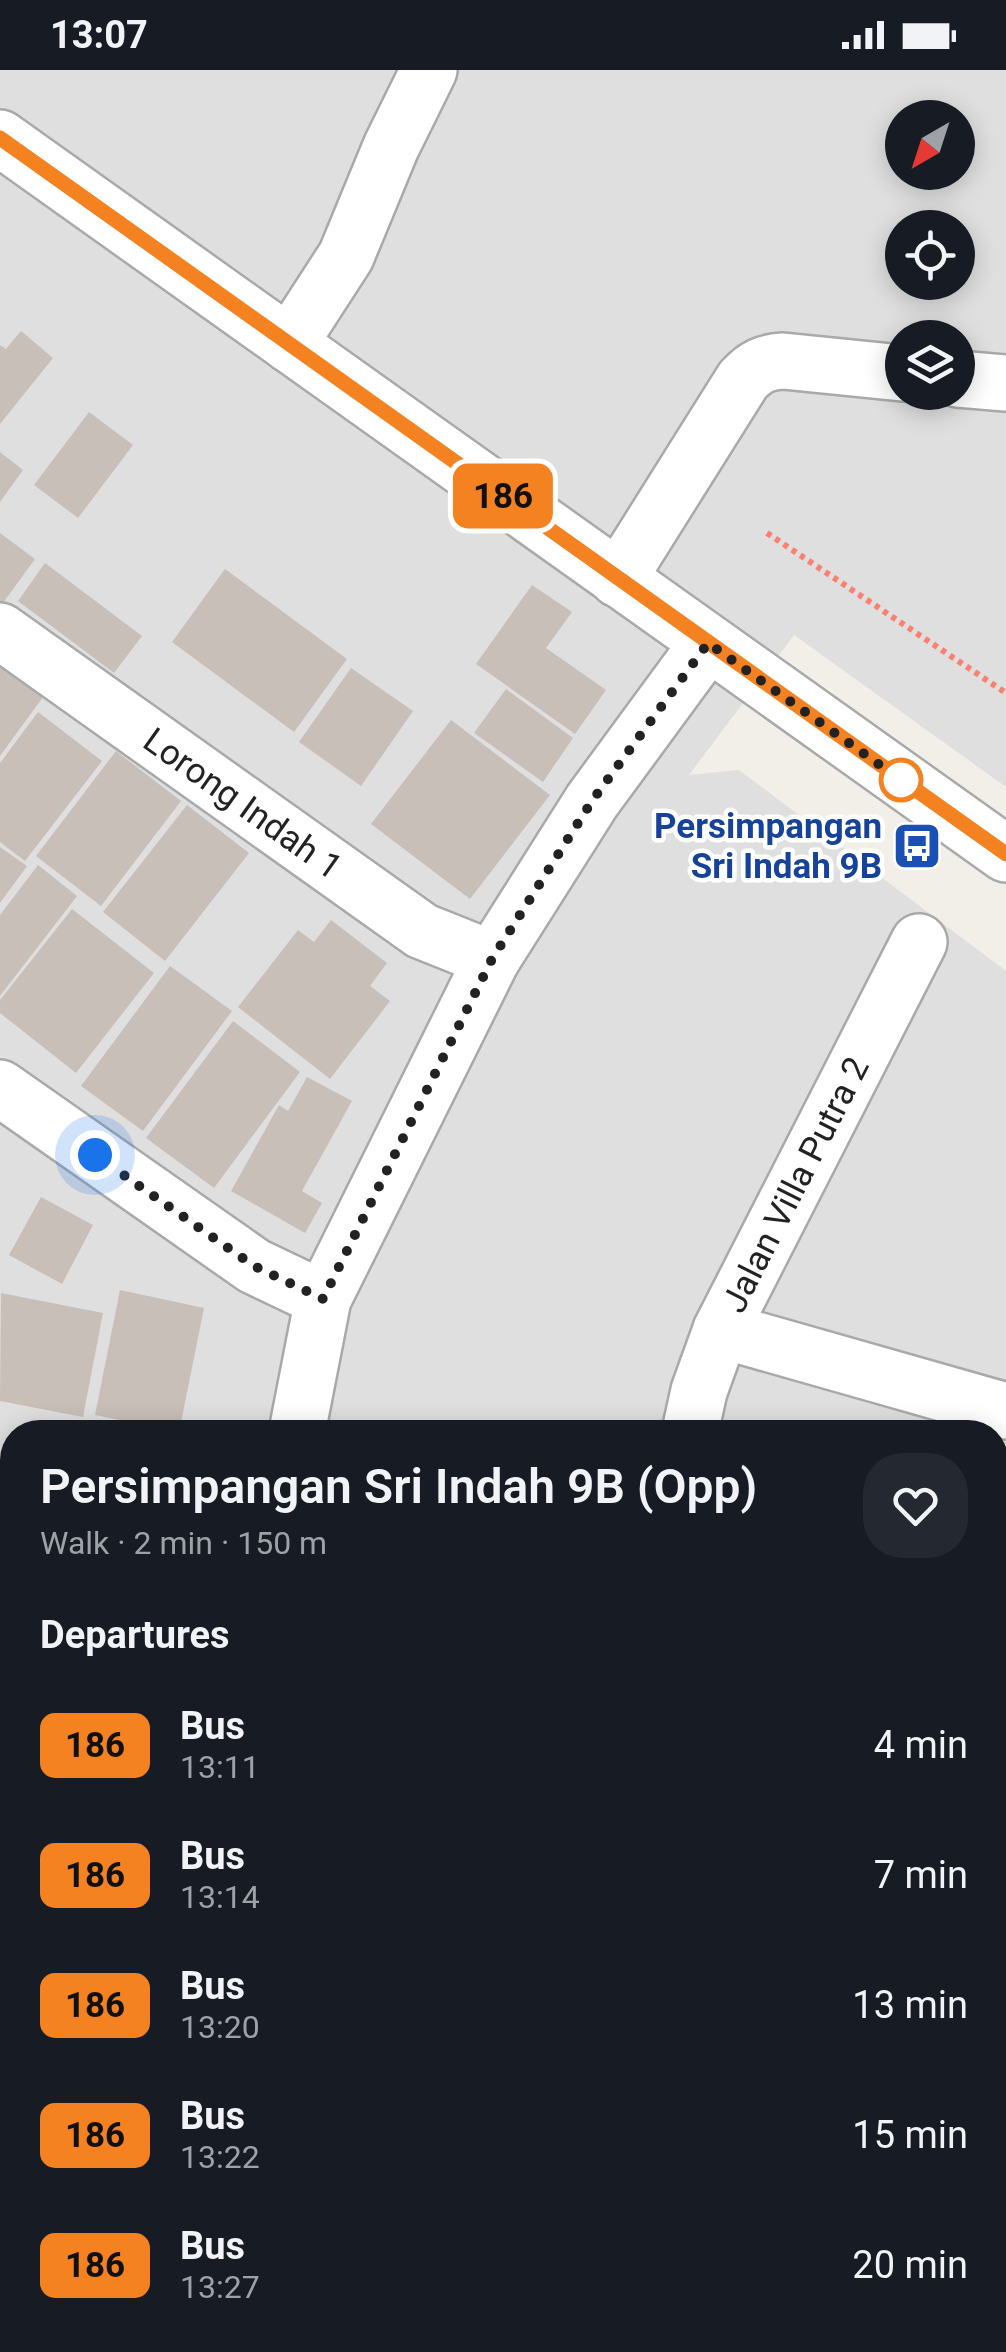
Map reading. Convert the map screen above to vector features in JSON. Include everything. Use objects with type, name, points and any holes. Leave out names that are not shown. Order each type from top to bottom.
[{"type":"street","points":[[289,344],[346,256],[390,147],[429,70]]},
{"type":"street","points":[[0,138],[1006,854]]},
{"type":"street","points":[[618,579],[753,369],[767,362],[783,361],[885,371]]},
{"type":"street","points":[[975,380],[1006,384]]},
{"type":"street","name":"Lorong Indah 1","points":[[0,631],[422,931],[492,959]]},
{"type":"street","points":[[299,1420],[323,1299],[492,959],[592,801],[708,643]]},
{"type":"street","name":"Jalan Villa Putra 2","points":[[693,1420],[721,1330],[919,942]]},
{"type":"street","points":[[0,1088],[254,1266],[323,1299]]},
{"type":"street","points":[[721,1330],[1006,1411]]},
{"type":"path","points":[[766,534],[1006,693]]},
{"type":"shaded area","points":[[0,70],[1006,70],[1006,787],[794,635],[689,775],[739,770],[1006,971],[1006,1420],[0,1420]]},
{"type":"building","points":[[21,331],[53,358],[0,424],[0,345],[6,349]]},
{"type":"building","points":[[89,412],[133,445],[78,518],[34,485]]},
{"type":"building","points":[[0,452],[23,470],[0,502]]},
{"type":"building","points":[[0,533],[35,559],[0,607]]},
{"type":"building","points":[[45,563],[142,636],[114,673],[18,601]]},
{"type":"building","points":[[225,569],[347,659],[294,732],[172,642]]},
{"type":"building","points":[[532,585],[572,612],[546,648],[606,690],[575,734],[476,664]]},
{"type":"building","points":[[0,665],[43,697],[0,756]]},
{"type":"building","points":[[351,668],[413,711],[361,786],[299,742]]},
{"type":"building","points":[[506,689],[573,738],[543,782],[474,733]]},
{"type":"building","points":[[38,712],[102,761],[25,861],[0,842],[0,763]]},
{"type":"building","points":[[451,720],[550,795],[470,899],[371,824]]},
{"type":"building","points":[[116,751],[181,801],[101,906],[36,856]]},
{"type":"building","points":[[187,805],[249,853],[165,961],[103,912]]},
{"type":"building","points":[[0,847],[27,866],[0,903]]},
{"type":"building","points":[[38,865],[77,896],[0,996],[0,915]]},
{"type":"building","points":[[72,909],[154,973],[76,1073],[0,1013],[0,1000]]},
{"type":"building","points":[[331,920],[387,963],[370,986],[390,1001],[330,1079],[238,1007],[298,930],[314,942]]},
{"type":"building","points":[[170,966],[232,1011],[143,1131],[81,1086]]},
{"type":"building","points":[[233,1021],[300,1072],[214,1188],[146,1138]]},
{"type":"building","points":[[307,1077],[352,1101],[302,1191],[322,1203],[305,1233],[231,1191],[279,1105],[288,1111]]},
{"type":"building","points":[[41,1197],[93,1225],[62,1284],[9,1255]]},
{"type":"building","points":[[120,1290],[204,1308],[181,1420],[120,1420],[95,1415]]},
{"type":"building","points":[[1,1293],[103,1313],[83,1417],[0,1401]]},
{"type":"bus line","name":"186","points":[[0,138],[1006,854]]},
{"type":"place","name":"Persimpangan Sri Indah 9B","points":[[917,846]]},
{"type":"route","points":[[95,1155],[254,1266],[323,1299],[492,959],[592,801],[708,643],[901,780]]}]
